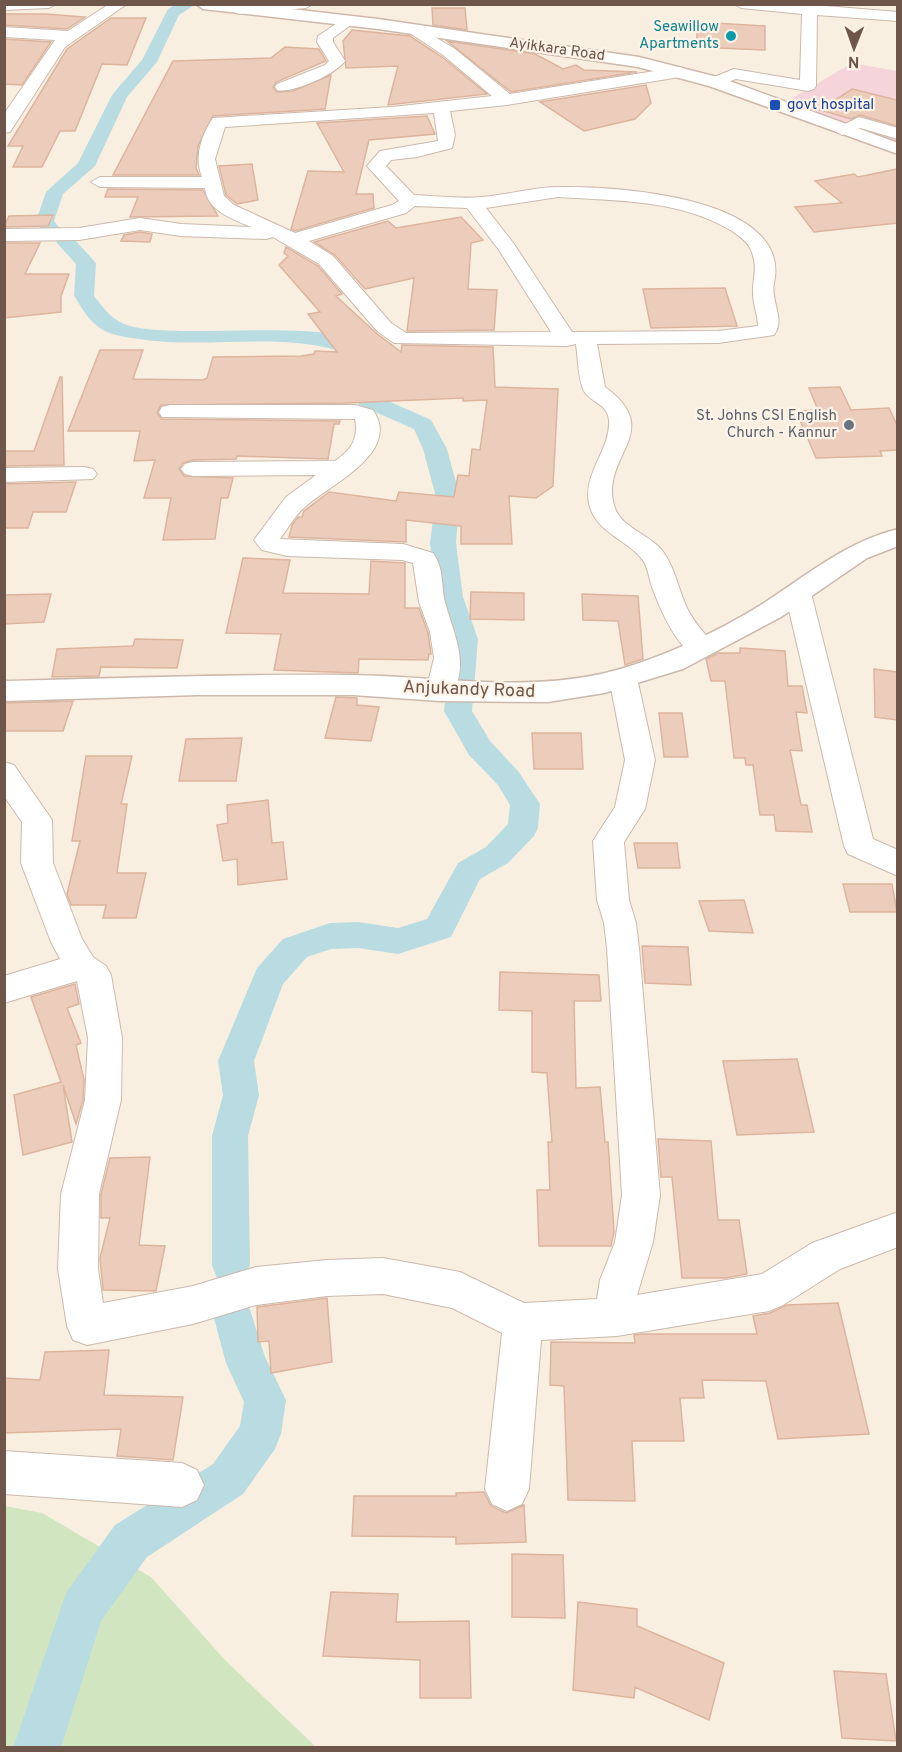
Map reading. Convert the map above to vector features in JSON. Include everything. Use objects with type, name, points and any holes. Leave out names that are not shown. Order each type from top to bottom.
[{"type":"main road","name":"Ayikkara Road","points":[[206,5],[348,21],[639,62],[715,82],[897,149]]},
{"type":"main road","name":"Anjukandy Road","points":[[4,692],[297,685],[353,685],[440,691],[548,692],[623,678],[672,662],[771,611],[858,552],[897,537]]},
{"type":"street","points":[[4,6],[49,4]]},
{"type":"street","points":[[4,128],[59,44],[120,4]]},
{"type":"street","points":[[239,10],[306,4]]},
{"type":"street","points":[[741,4],[897,16]]},
{"type":"street","points":[[715,82],[734,74],[808,86],[810,10]]},
{"type":"street","points":[[284,87],[331,68],[337,61],[325,42],[326,36],[348,21]]},
{"type":"street","points":[[415,30],[449,52],[507,100]]},
{"type":"street","points":[[4,32],[71,36]]},
{"type":"street","points":[[441,106],[447,136],[446,144],[417,152],[386,155],[376,166],[409,200],[473,203],[558,192],[656,198],[688,205],[725,219],[746,232],[760,246],[767,273],[761,286],[770,325],[766,331],[718,337],[577,340],[401,339],[384,327],[326,260],[288,237],[219,203],[214,183],[206,168],[206,153],[219,122],[295,120],[441,106],[507,100],[583,90],[680,72]]},
{"type":"street","points":[[842,130],[859,122],[897,134]]},
{"type":"street","points":[[100,182],[214,183]]},
{"type":"street","points":[[4,235],[79,234],[140,224],[181,230],[288,237],[406,206],[409,200]]},
{"type":"street","points":[[473,203],[577,340],[594,389],[617,408],[619,416],[613,454],[601,477],[600,503],[605,515],[644,547],[658,563],[673,611],[687,633],[701,647]]},
{"type":"street","points":[[170,412],[355,412],[365,415],[369,424],[366,444],[360,454],[295,502],[267,540],[271,545],[287,548],[403,552],[424,558],[428,567],[432,603],[443,632],[448,658],[440,691]]},
{"type":"street","points":[[193,469],[343,468]]},
{"type":"street","points":[[4,475],[84,474]]},
{"type":"street","points":[[798,593],[859,846],[897,864]]},
{"type":"street","points":[[617,1317],[615,1307],[620,1280],[634,1242],[641,1195],[622,940],[620,924],[612,900],[613,879],[608,859],[608,841],[630,809],[640,760],[623,678]]},
{"type":"street","points":[[4,772],[37,820],[39,832],[37,863],[66,942],[81,966],[94,975],[105,1038],[103,1100],[80,1194],[78,1269],[87,1326],[193,1305],[256,1286],[327,1278],[383,1276],[460,1291],[483,1305],[523,1322],[617,1317],[769,1292],[826,1256],[897,1229]]},
{"type":"street","points":[[4,990],[81,966]]},
{"type":"street","points":[[507,1489],[523,1322]]},
{"type":"street","points":[[4,1472],[182,1485]]},
{"type":"shaded area","points":[[852,63],[897,71],[897,143],[782,104]]},
{"type":"green space","points":[[5,1506],[42,1513],[151,1577],[225,1660],[316,1747],[5,1747]]},
{"type":"building","points":[[432,8],[465,8],[467,30],[433,25]]},
{"type":"building","points":[[4,14],[85,17],[67,29],[4,25]]},
{"type":"building","points":[[111,18],[146,18],[127,65],[102,64],[75,131],[60,131],[42,167],[13,167],[23,146],[8,146],[67,49]]},
{"type":"building","name":"Seawillow Apartments","points":[[698,22],[765,26],[765,50],[696,47]]},
{"type":"building","points":[[352,30],[410,36],[442,57],[487,94],[388,105],[398,66],[346,68],[343,41]]},
{"type":"building","points":[[4,39],[51,42],[22,85],[4,84]]},
{"type":"building","points":[[447,41],[535,54],[563,69],[576,65],[584,70],[637,72],[511,92]]},
{"type":"building","points":[[285,47],[319,49],[326,61],[276,82],[273,88],[277,92],[293,91],[331,75],[325,109],[213,116],[198,146],[196,168],[199,175],[113,175],[173,61],[271,58]]},
{"type":"building","points":[[646,85],[651,103],[635,119],[584,131],[540,102]]},
{"type":"building","points":[[852,89],[897,100],[897,126],[860,115],[851,119],[820,110]]},
{"type":"building","points":[[427,116],[435,134],[369,140],[356,194],[373,194],[374,208],[295,231],[291,229],[308,171],[344,172],[317,123]]},
{"type":"building","points":[[252,164],[258,200],[237,204],[226,195],[219,166]]},
{"type":"building","points":[[897,169],[897,223],[814,232],[795,207],[842,203],[815,181],[854,174],[858,177]]},
{"type":"building","points":[[108,189],[203,190],[218,216],[130,217],[138,197],[105,197]]},
{"type":"building","points":[[53,215],[48,226],[4,227],[9,216]]},
{"type":"building","points":[[461,217],[483,240],[471,243],[468,289],[497,290],[494,330],[407,331],[414,278],[365,289],[335,255],[314,242],[388,221],[396,228]]},
{"type":"building","points":[[140,232],[152,234],[150,242],[121,241],[124,235]]},
{"type":"building","points":[[4,243],[40,243],[25,274],[69,274],[61,296],[61,312],[4,318]]},
{"type":"building","points":[[286,247],[318,266],[342,294],[336,296],[376,333],[401,352],[402,345],[493,347],[495,387],[558,389],[553,486],[536,498],[509,496],[512,544],[461,544],[461,526],[406,520],[406,542],[289,537],[292,525],[298,517],[302,517],[304,511],[329,492],[396,501],[399,492],[454,497],[458,475],[469,476],[472,449],[480,450],[487,400],[463,401],[463,398],[346,403],[161,405],[157,413],[162,419],[340,421],[339,424],[334,424],[328,459],[237,456],[236,459],[193,460],[183,463],[179,469],[184,476],[233,478],[228,498],[221,498],[215,539],[163,540],[171,498],[144,498],[155,460],[134,461],[140,431],[68,431],[100,350],[143,350],[133,379],[203,380],[207,378],[213,357],[301,356],[314,354],[315,351],[337,352],[308,314],[320,312],[279,265],[288,256],[284,253]]},
{"type":"building","points":[[725,288],[737,326],[651,328],[643,289]]},
{"type":"building","points":[[60,377],[62,377],[64,465],[4,466],[4,451],[34,451]]},
{"type":"building","name":"St. Johns CSI English Church - Kannur","points":[[840,387],[851,410],[889,408],[897,425],[897,450],[880,451],[882,456],[816,458],[796,411],[818,410],[809,388]]},
{"type":"building","points":[[76,482],[66,512],[33,512],[28,528],[4,528],[4,484]]},
{"type":"building","points":[[243,558],[290,560],[283,593],[369,594],[371,561],[405,563],[405,608],[419,608],[428,633],[431,654],[428,660],[359,659],[358,673],[274,670],[281,634],[226,633]]},
{"type":"building","points":[[471,592],[524,593],[524,620],[470,619]]},
{"type":"building","points":[[51,594],[44,622],[4,624],[4,595]]},
{"type":"building","points":[[582,594],[638,596],[643,659],[625,665],[618,621],[583,620]]},
{"type":"building","points":[[135,639],[183,640],[177,668],[101,667],[99,676],[52,677],[57,649],[133,646]]},
{"type":"building","points":[[740,648],[785,651],[788,686],[802,686],[807,713],[796,712],[802,751],[790,750],[801,805],[807,805],[812,832],[776,831],[774,815],[760,815],[753,765],[746,765],[745,758],[734,758],[725,681],[711,681],[706,659],[718,653],[740,653]]},
{"type":"building","points":[[874,669],[897,672],[897,720],[875,717]]},
{"type":"building","points":[[336,697],[357,698],[357,705],[379,707],[371,741],[325,738]]},
{"type":"building","points":[[73,701],[63,731],[4,731],[4,703]]},
{"type":"building","points":[[659,713],[682,713],[688,757],[664,757]]},
{"type":"building","points":[[532,733],[581,733],[583,769],[534,769]]},
{"type":"building","points":[[242,738],[236,781],[179,781],[186,739]]},
{"type":"building","points":[[86,756],[132,756],[121,804],[127,804],[117,873],[146,873],[136,918],[103,918],[106,905],[71,905],[67,894],[80,841],[72,841]]},
{"type":"building","points":[[268,800],[272,843],[283,842],[287,879],[238,885],[237,859],[223,861],[217,825],[228,823],[227,805]]},
{"type":"building","points":[[634,843],[677,843],[680,868],[638,868]]},
{"type":"building","points":[[843,884],[892,884],[897,912],[850,912]]},
{"type":"building","points":[[744,900],[753,933],[709,931],[699,901]]},
{"type":"building","points":[[642,946],[688,947],[691,985],[645,983]]},
{"type":"building","points":[[500,972],[599,975],[601,1001],[574,1001],[576,1088],[600,1087],[605,1142],[608,1142],[614,1232],[611,1246],[539,1246],[537,1190],[550,1190],[548,1142],[552,1142],[547,1073],[532,1072],[532,1011],[499,1010]]},
{"type":"building","points":[[75,984],[79,1004],[67,1008],[81,1043],[76,1045],[84,1080],[83,1100],[76,1124],[63,1085],[72,1142],[23,1155],[14,1095],[61,1082],[31,997]]},
{"type":"building","points":[[797,1059],[814,1132],[737,1135],[723,1061]]},
{"type":"building","points":[[658,1139],[711,1141],[718,1220],[739,1220],[747,1274],[726,1278],[682,1278],[672,1177],[661,1177]]},
{"type":"building","points":[[150,1157],[139,1245],[165,1246],[156,1291],[103,1290],[100,1258],[110,1218],[101,1218],[101,1194],[110,1158]]},
{"type":"building","points":[[327,1298],[332,1362],[271,1373],[269,1341],[258,1342],[257,1307]]},
{"type":"building","points":[[838,1303],[869,1434],[778,1439],[766,1381],[702,1380],[704,1398],[680,1398],[684,1441],[632,1441],[635,1501],[568,1500],[564,1386],[550,1385],[551,1342],[635,1343],[634,1335],[641,1334],[757,1334],[753,1316],[770,1313],[787,1305]]},
{"type":"building","points":[[109,1350],[104,1395],[183,1397],[173,1460],[117,1456],[121,1429],[4,1433],[4,1378],[40,1380],[45,1352]]},
{"type":"building","points":[[484,1492],[491,1506],[506,1513],[524,1505],[526,1542],[456,1544],[456,1537],[352,1536],[354,1496],[456,1496],[456,1493]]},
{"type":"building","points":[[512,1554],[563,1555],[565,1618],[512,1617]]},
{"type":"building","points":[[331,1592],[398,1594],[396,1622],[469,1621],[471,1698],[420,1698],[420,1660],[323,1656]]},
{"type":"building","points":[[578,1602],[637,1609],[637,1626],[724,1663],[709,1720],[635,1687],[634,1698],[573,1690]]},
{"type":"building","points":[[834,1671],[886,1674],[896,1741],[842,1738]]},
{"type":"waterway","points":[[52,231],[45,221],[55,192],[86,166],[120,95],[149,62],[173,12],[189,4]]},
{"type":"waterway","points":[[66,242],[86,263],[84,296],[103,321],[120,330],[165,337],[303,337],[334,341],[358,350],[367,400],[423,425],[435,449],[448,497],[443,543],[450,597],[465,639],[458,711],[479,748],[508,778],[525,804],[523,828],[497,855],[469,871],[450,903],[440,928],[398,941],[358,935],[330,936],[295,948],[269,977],[236,1061],[241,1095],[230,1136],[231,1265]]},
{"type":"waterway","points":[[37,1748],[82,1609],[131,1541],[228,1479],[260,1434],[265,1400],[246,1363],[231,1307]]},
{"type":"place","name":"Seawillow Apartments","points":[[731,36]]},
{"type":"place","name":"govt hospital","points":[[775,105]]},
{"type":"place","name":"St. Johns CSI English Church - Kannur","points":[[849,425]]}]
